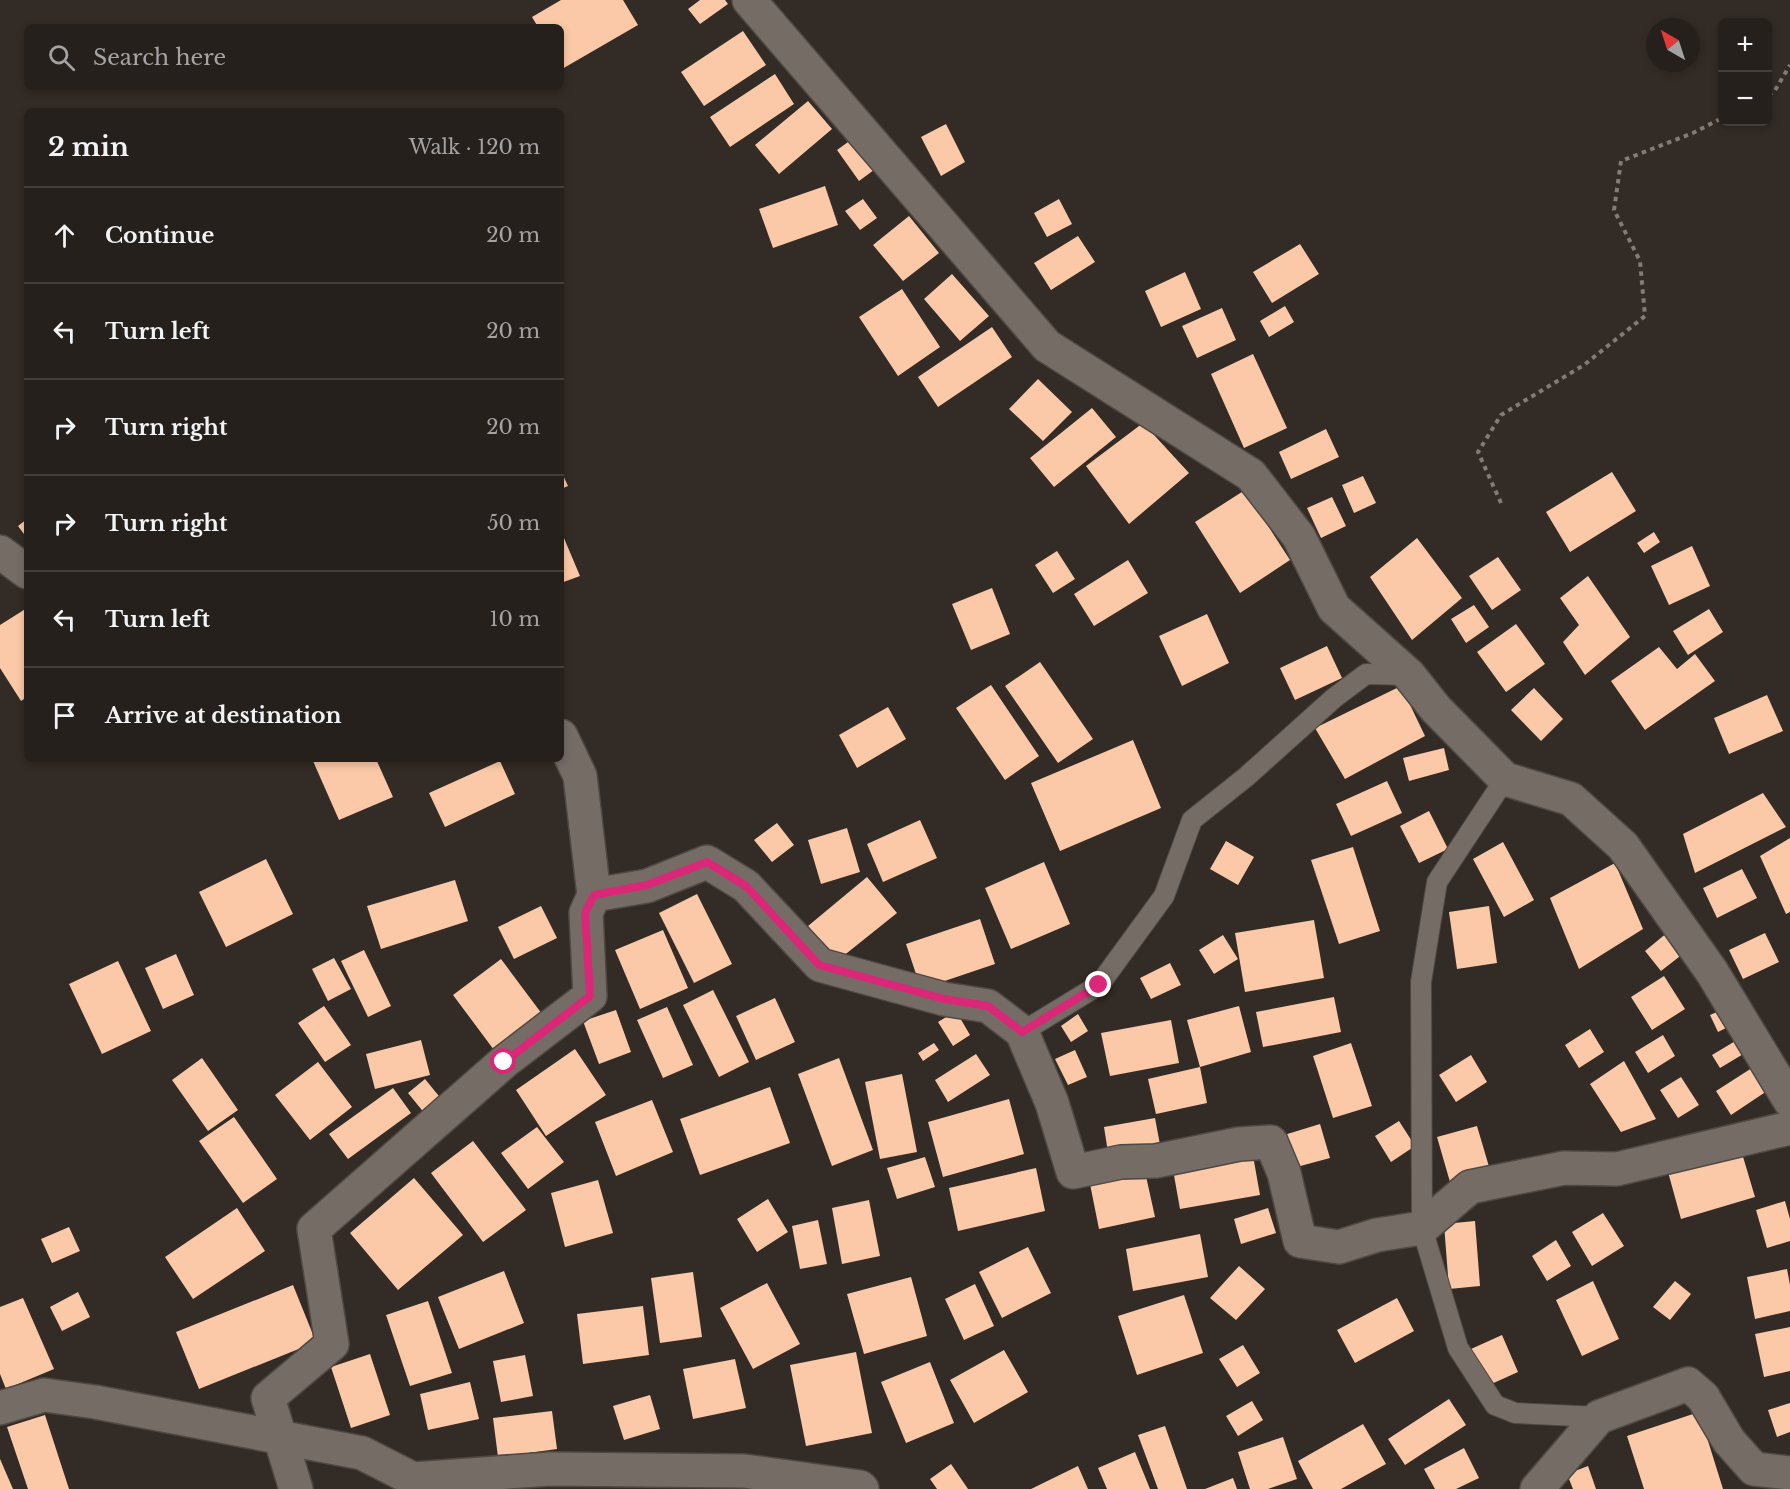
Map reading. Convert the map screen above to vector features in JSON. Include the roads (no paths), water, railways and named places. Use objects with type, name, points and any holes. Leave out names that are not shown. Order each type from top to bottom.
[{"type":"street","points":[[749,0],[1047,345],[1251,475],[1299,537],[1334,608],[1409,675],[1436,709],[1505,779],[1571,800],[1623,846],[1712,972],[1790,1101]]},
{"type":"street","points":[[0,552],[24,570]]},
{"type":"street","points":[[296,1489],[268,1398],[332,1344],[314,1229],[504,1062],[590,996],[585,913],[594,895],[580,776],[564,741]]},
{"type":"street","points":[[594,895],[647,885],[707,862],[746,886],[819,965],[944,999],[988,1006],[1022,1032],[1052,1102],[1073,1172],[1121,1162],[1156,1161],[1239,1144],[1271,1142],[1284,1173],[1300,1241],[1339,1247],[1377,1235],[1422,1228],[1470,1187],[1564,1168],[1617,1169],[1790,1128]]},
{"type":"street","points":[[1536,1489],[1599,1417],[1688,1384],[1703,1397],[1729,1441],[1754,1470],[1790,1473]]},
{"type":"street","points":[[0,1408],[44,1395],[95,1402],[362,1453],[413,1479],[550,1469],[744,1471],[862,1489]]},
{"type":"lane","points":[[1022,1032],[1099,985],[1164,896],[1192,820],[1246,777],[1334,698],[1366,674],[1409,675]]},
{"type":"lane","points":[[1505,779],[1437,882],[1421,982],[1422,1228],[1458,1348],[1495,1405],[1515,1413],[1599,1417]]}]
